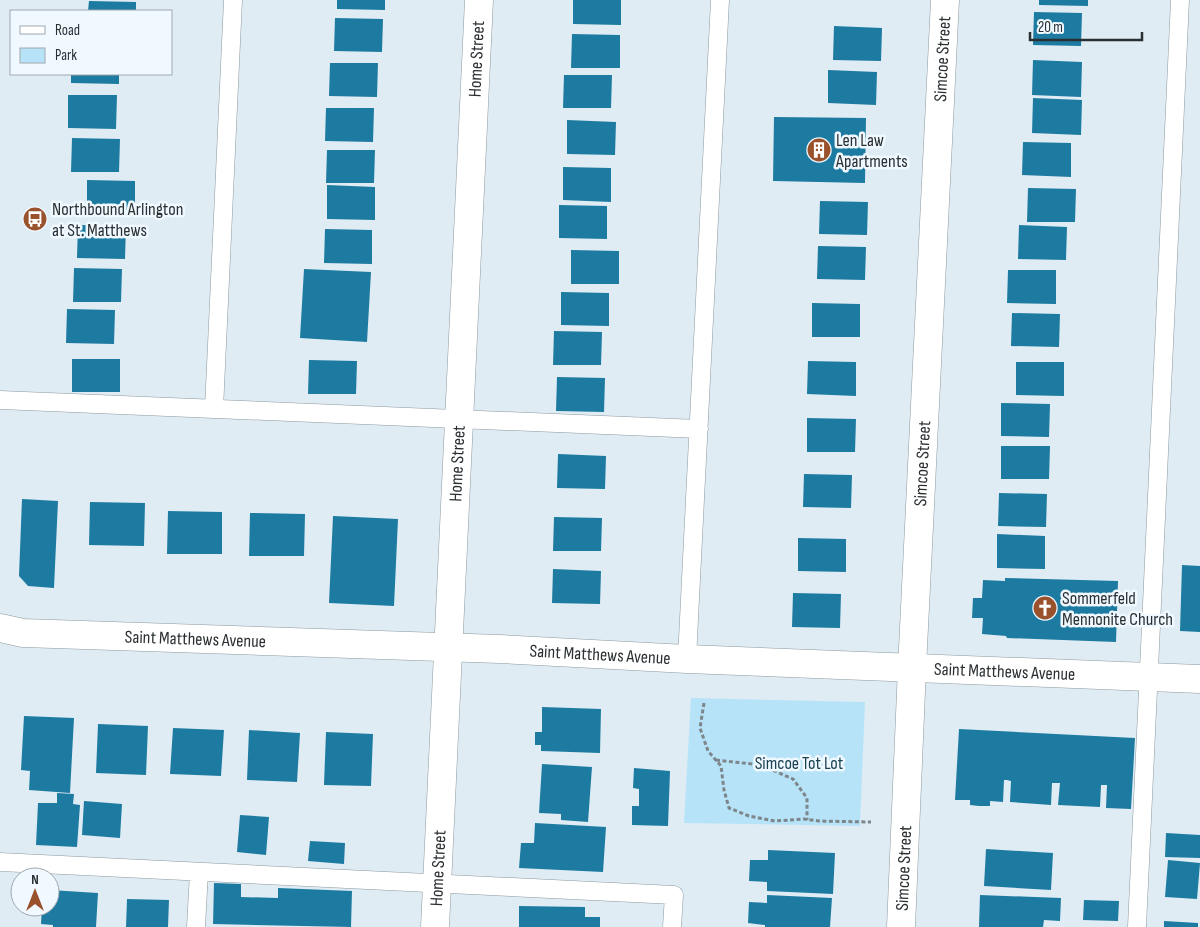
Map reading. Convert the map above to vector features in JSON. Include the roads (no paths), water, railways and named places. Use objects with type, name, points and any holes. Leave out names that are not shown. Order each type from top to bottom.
[{"type":"street","name":"Home Street","points":[[435,927],[479,0]]},
{"type":"street","name":"Simcoe Street","points":[[901,927],[945,0]]},
{"type":"street","name":"Saint Matthews Avenue","points":[[0,628],[23,633],[500,649],[688,659],[1200,679]]},
{"type":"lane","points":[[214,409],[233,0]]},
{"type":"lane","points":[[688,659],[720,0]]},
{"type":"lane","points":[[1137,927],[1180,0]]},
{"type":"lane","points":[[0,400],[699,429]]},
{"type":"lane","points":[[0,862],[674,895],[672,927]]},
{"type":"lane","points":[[196,927],[199,872]]},
{"type":"place","name":"Len Law Apartments","points":[[819,150]]},
{"type":"place","name":"Northbound Arlington at St. Matthews","points":[[35,219]]},
{"type":"place","name":"Sommerfeld Mennonite Church","points":[[1045,608]]},
{"type":"park label","name":"Simcoe Tot Lot","points":[[799,763]]}]
